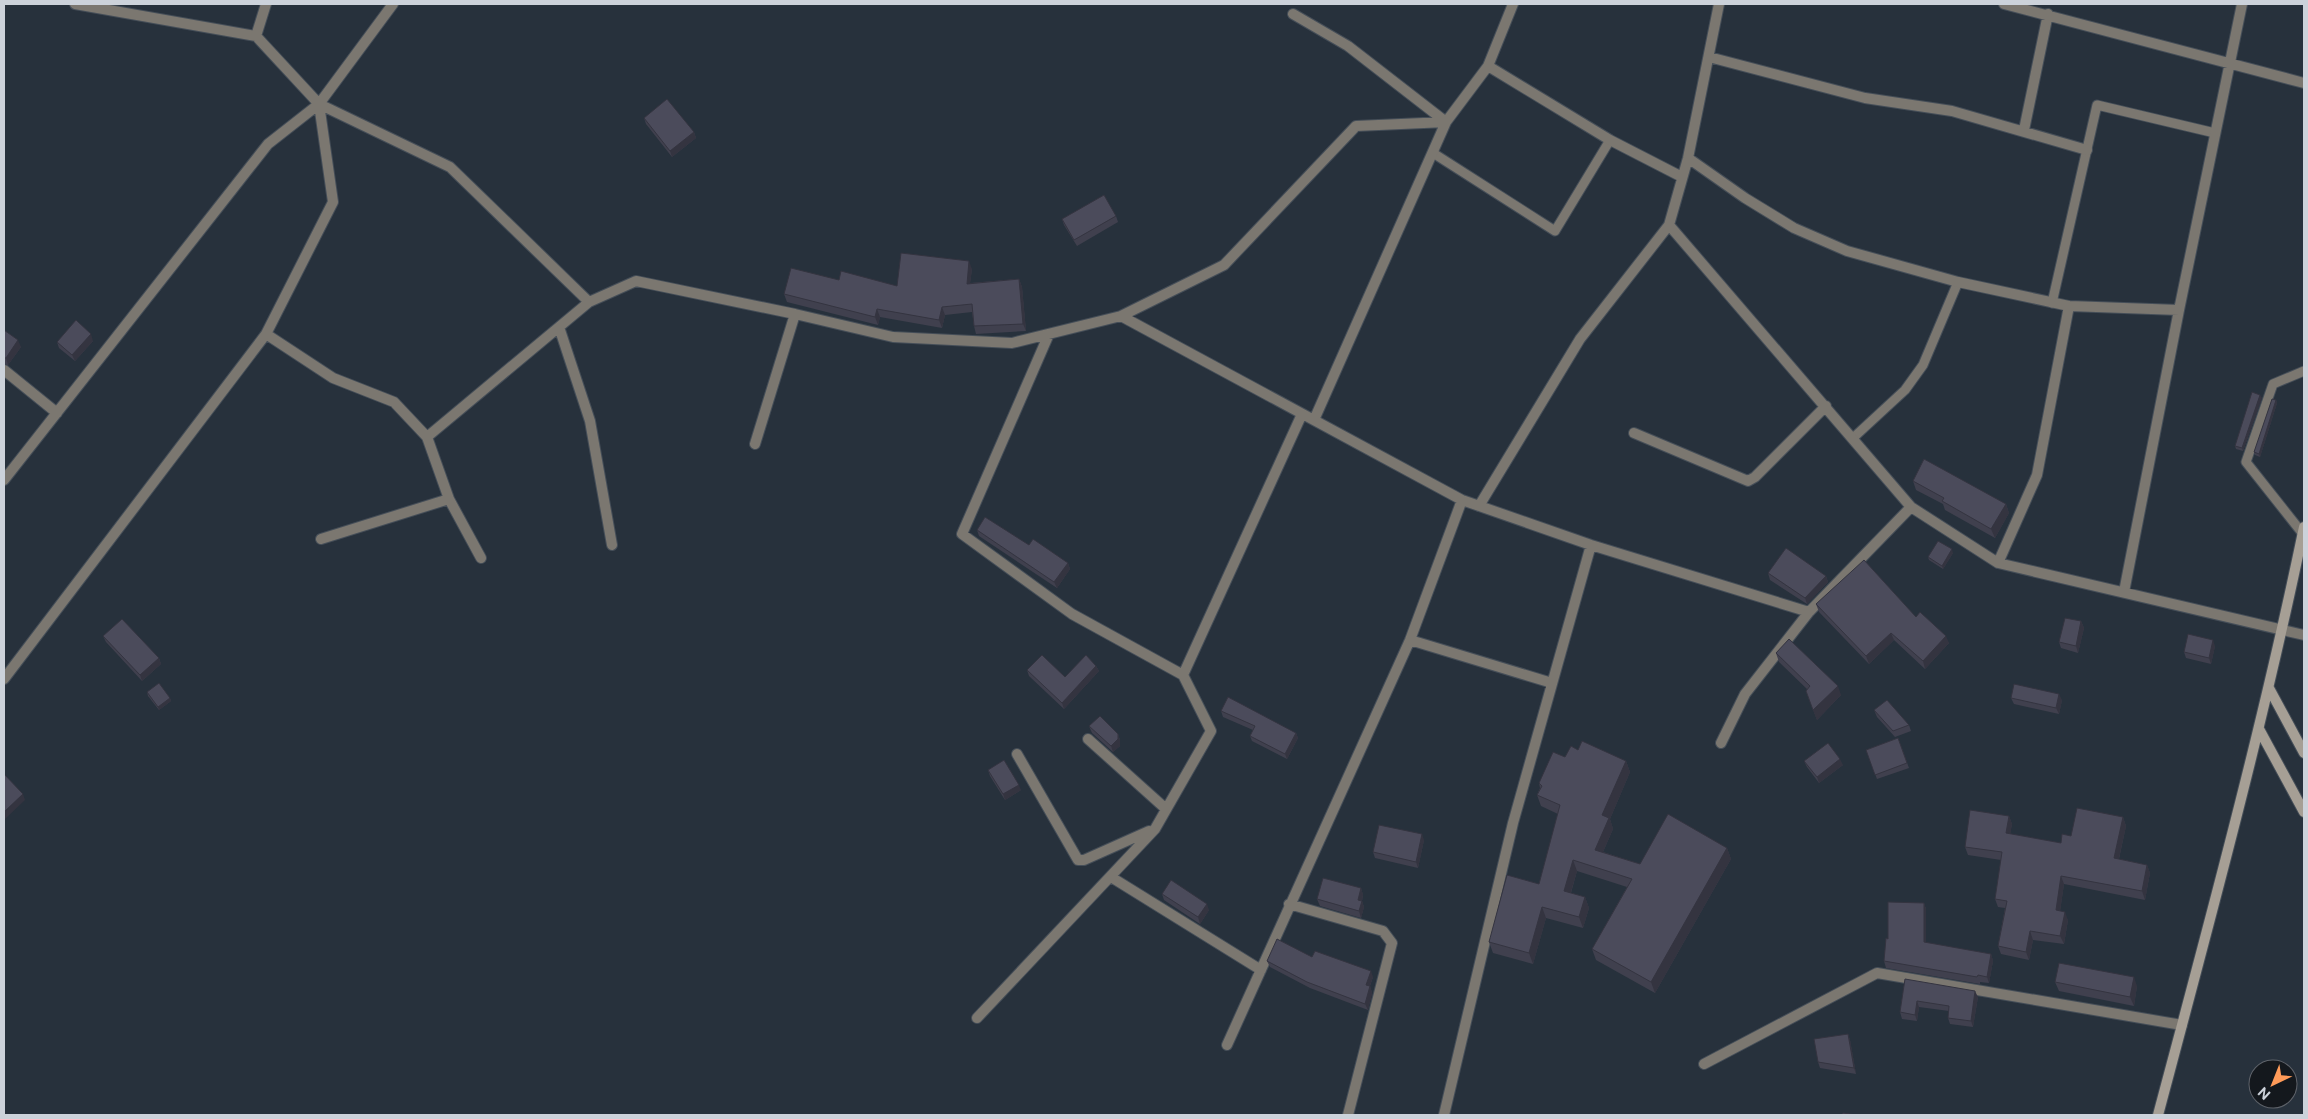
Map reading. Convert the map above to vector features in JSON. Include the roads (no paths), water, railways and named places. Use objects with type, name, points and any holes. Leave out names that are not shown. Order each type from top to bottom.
[{"type":"street","points":[[256,36],[266,4]]},
{"type":"street","points":[[4,480],[268,144],[319,104],[393,4]]},
{"type":"street","points":[[1314,420],[1446,122],[1488,66],[1513,4]]},
{"type":"street","points":[[1479,506],[1580,339],[1669,225],[1688,158],[1719,4]]},
{"type":"street","points":[[2004,4],[2048,14],[2304,83]]},
{"type":"street","points":[[2124,592],[2179,310],[2242,4]]},
{"type":"street","points":[[79,5],[256,36],[319,104],[450,167],[589,302]]},
{"type":"street","points":[[1293,14],[1348,46],[1446,122]]},
{"type":"street","points":[[2024,130],[2048,14]]},
{"type":"street","points":[[1708,57],[1865,98],[1952,111],[2024,130],[2087,150]]},
{"type":"street","points":[[1488,66],[1610,140],[1682,177]]},
{"type":"street","points":[[4,679],[266,334],[333,202],[319,104]]},
{"type":"street","points":[[427,437],[589,302],[636,281],[894,337],[1012,343],[1122,316],[1224,264],[1356,126],[1446,122]]},
{"type":"street","points":[[1688,158],[1745,198],[1794,228],[1847,251],[1958,282],[2052,303],[2069,306],[2179,310]]},
{"type":"street","points":[[1669,225],[1826,406],[1911,508],[1998,563],[2304,635]]},
{"type":"street","points":[[1998,563],[2037,475],[2069,306]]},
{"type":"street","points":[[755,444],[795,314]]},
{"type":"street","points":[[1122,316],[1462,500],[1591,545],[1809,612]]},
{"type":"street","points":[[559,327],[590,421],[612,545]]},
{"type":"street","points":[[266,334],[333,378],[394,402],[427,437],[449,498],[481,558]]},
{"type":"street","points":[[977,1018],[1155,829],[1211,731],[1183,675],[1072,614],[962,534],[1048,334]]},
{"type":"street","points":[[4,370],[57,413]]},
{"type":"street","points":[[1634,433],[1748,481],[1755,477],[1826,406]]},
{"type":"street","points":[[1183,675],[1302,414]]},
{"type":"street","points":[[321,539],[449,498]]},
{"type":"street","points":[[1227,1045],[1289,904],[1410,640],[1462,500]]},
{"type":"street","points":[[1721,743],[1745,694],[1809,612],[1911,508]]},
{"type":"street","points":[[2158,1115],[2269,688],[2304,530]]},
{"type":"street","points":[[1444,1115],[1513,823],[1591,545]]},
{"type":"street","points":[[1410,640],[1552,683]]},
{"type":"street","points":[[2269,688],[2304,753]]},
{"type":"street","points":[[2259,728],[2304,812]]},
{"type":"street","points":[[1088,739],[1166,809]]},
{"type":"street","points":[[1017,754],[1078,860],[1084,860],[1155,829]]},
{"type":"street","points":[[1111,877],[1261,970]]},
{"type":"street","points":[[1289,904],[1383,931],[1392,943],[1348,1115]]},
{"type":"street","points":[[1704,1064],[1877,974],[2182,1025]]},
{"type":"lane","points":[[2052,303],[2097,105],[2216,133]]},
{"type":"lane","points":[[1433,153],[1555,231],[1610,140]]},
{"type":"lane","points":[[1853,438],[1905,390],[1923,365],[1958,282]]},
{"type":"lane","points":[[2304,371],[2274,384],[2246,462],[2304,530]]}]
